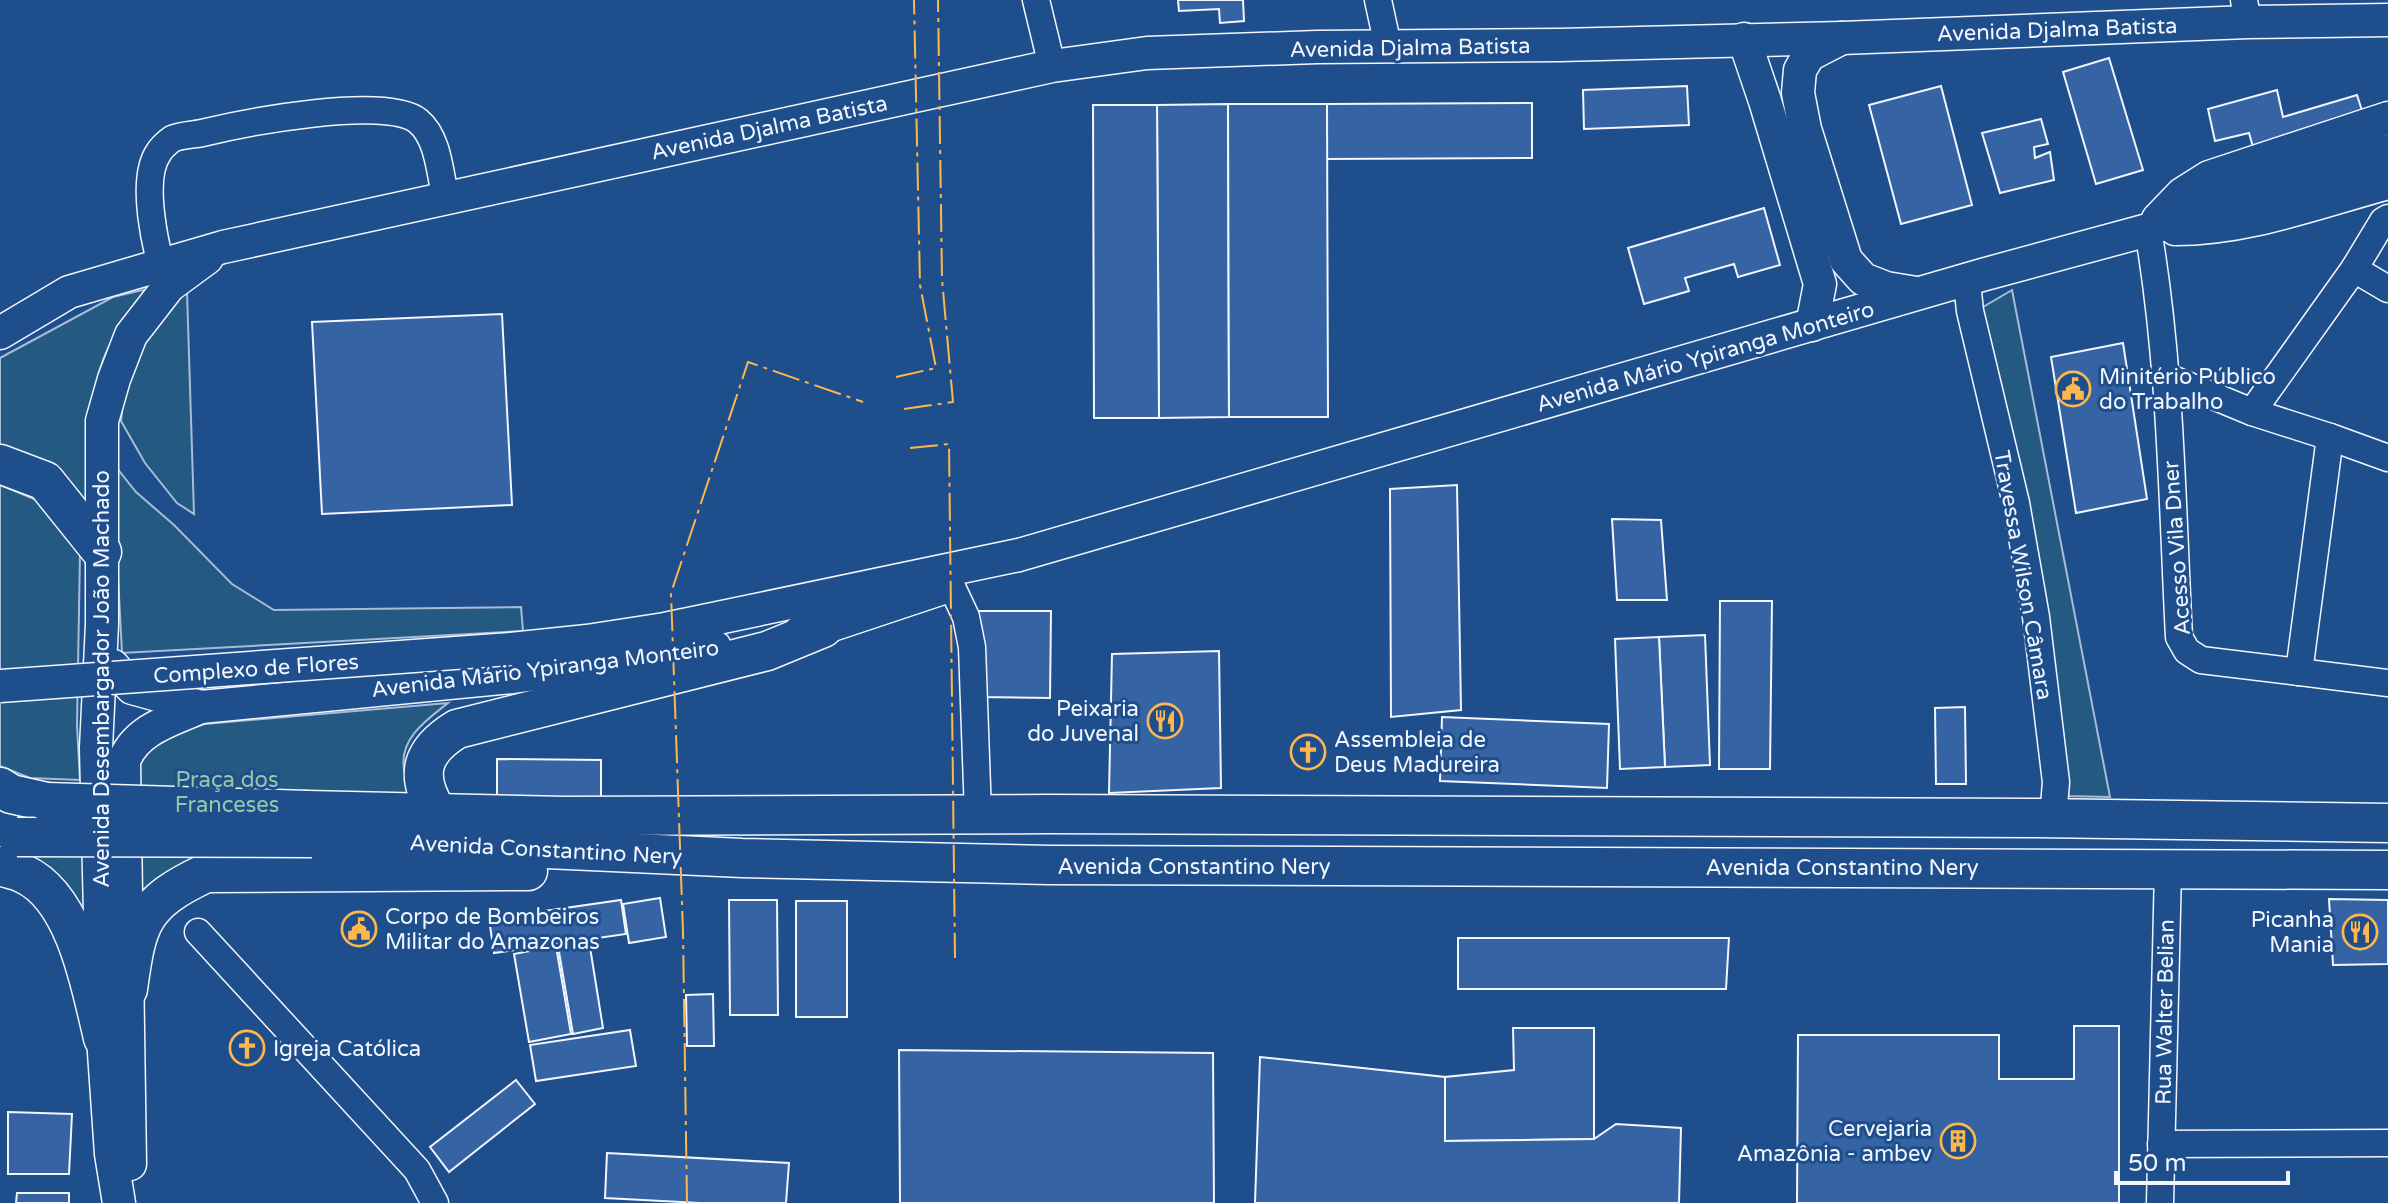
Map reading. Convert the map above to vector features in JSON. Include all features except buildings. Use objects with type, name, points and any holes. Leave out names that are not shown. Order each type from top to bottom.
[{"type":"highway","points":[[0,464],[45,481],[102,552]]},
{"type":"highway","points":[[437,812],[427,794],[423,774],[428,753],[438,740],[457,729],[767,651],[823,628]]},
{"type":"highway","name":"Avenida Constantino Nery","points":[[0,787],[11,794],[47,802],[742,858],[1065,865],[2388,870]]},
{"type":"highway","name":"Avenida Constantino Nery","points":[[6,846],[437,812],[564,816],[978,814],[2037,818],[2388,823]]},
{"type":"highway","points":[[6,846],[26,874],[56,901],[85,963],[103,1038]]},
{"type":"highway","points":[[128,989],[134,944],[141,925],[157,902],[181,885],[206,873],[508,872],[742,858]]},
{"type":"main road","name":"Avenida Djalma Batista","points":[[223,247],[1052,66],[1147,53],[1842,38],[2246,11],[2388,20]]},
{"type":"main road","points":[[1842,38],[1809,55],[1800,70],[1798,93],[1805,129],[1846,260],[1863,279],[1886,288],[1920,293]]},
{"type":"main road","points":[[1744,39],[1820,284],[1812,325]]},
{"type":"main road","points":[[2148,230],[2182,194],[2209,177],[2388,118]]},
{"type":"main road","name":"Avenida Mário Ypiranga Monteiro","points":[[124,761],[129,747],[144,734],[201,707],[559,671],[651,659],[823,628],[947,577],[1019,555],[1970,278],[2148,230],[2195,211],[2388,151]]},
{"type":"main road","points":[[2148,230],[2199,229],[2241,223],[2388,183]]},
{"type":"main road","name":"Avenida Desembargador João Machado","points":[[119,1203],[111,1154],[103,1038],[96,748],[102,624],[102,421],[131,335],[164,275],[223,247]]},
{"type":"main road","points":[[0,333],[69,292],[164,275]]},
{"type":"main road","name":"Avenida Mário Ypiranga Monteiro","points":[[511,649],[665,629],[947,577]]},
{"type":"main road","name":"Avenida Mário Ypiranga Monteiro","points":[[102,624],[115,670],[132,688],[201,707]]},
{"type":"main road","name":"Complexo de Flores","points":[[0,686],[511,649]]},
{"type":"main road","name":"Avenida Desembargador João Machado","points":[[124,761],[131,1152],[126,1203]]},
{"type":"street","points":[[1036,0],[1052,66]]},
{"type":"street","points":[[1378,0],[1388,46]]},
{"type":"street","points":[[164,275],[149,190],[150,172],[158,152],[172,139],[325,110],[392,112],[415,118],[427,129],[433,142],[446,200]]},
{"type":"street","points":[[2252,412],[2388,218]]},
{"type":"street","name":"Acesso Vila Dner","points":[[2148,230],[2158,289],[2165,376],[2179,637],[2187,651],[2201,660],[2388,683]]},
{"type":"street","points":[[2354,269],[2388,289]]},
{"type":"street","name":"Travessa Wilson Câmara","points":[[1970,278],[1970,311],[2016,503],[2036,617],[2056,782],[2054,806],[2037,818]]},
{"type":"street","points":[[2165,376],[2252,412],[2388,458]]},
{"type":"street","points":[[2299,672],[2330,437]]},
{"type":"street","points":[[947,577],[966,617],[972,647],[978,814]]},
{"type":"street","name":"Rua Walter Belian","points":[[2160,1203],[2168,869]]},
{"type":"street","points":[[198,932],[417,1170],[435,1203]]},
{"type":"street","points":[[2161,1144],[2388,1143]]},
{"type":"green space","points":[[147,289],[114,337],[96,386],[89,439],[88,510],[0,456],[0,358],[113,297]]},
{"type":"green space","points":[[2012,290],[2110,797],[2065,796],[1978,310]]},
{"type":"green space","points":[[187,291],[194,514],[177,503],[145,463],[121,421],[126,375],[155,319]]},
{"type":"green space","points":[[112,462],[136,492],[174,525],[232,584],[274,610],[521,607],[523,631],[122,653]]},
{"type":"green space","points":[[0,485],[39,501],[80,553],[77,726],[80,780],[30,778],[0,766]]},
{"type":"green space","name":"Praça dos Franceses","points":[[448,703],[417,730],[406,748],[404,769],[414,793],[301,794],[132,908],[132,779],[146,749],[182,726]]},
{"type":"green space","points":[[40,853],[83,854],[85,936],[0,857]]},
{"type":"power","points":[[896,377],[936,368],[920,285],[914,0]]},
{"type":"power","points":[[904,409],[953,402],[942,279],[938,0]]},
{"type":"power","points":[[687,1203],[683,932],[671,593],[748,362],[863,402]]},
{"type":"power","points":[[910,448],[949,444],[955,958]]},
{"type":"place","name":"Minitério Público do Trabalho","points":[[2073,389]]},
{"type":"place","name":"Peixaria do Juvenal","points":[[1165,721]]},
{"type":"place","name":"Assembleia de Deus Madureira","points":[[1308,752]]},
{"type":"place","name":"Corpo de Bombeiros Militar do Amazonas","points":[[359,929]]},
{"type":"place","name":"Picanha Mania","points":[[2360,932]]},
{"type":"place","name":"Igreja Católica","points":[[247,1048]]},
{"type":"place","name":"Cervejaria Amazônia - ambev","points":[[1958,1141]]}]
